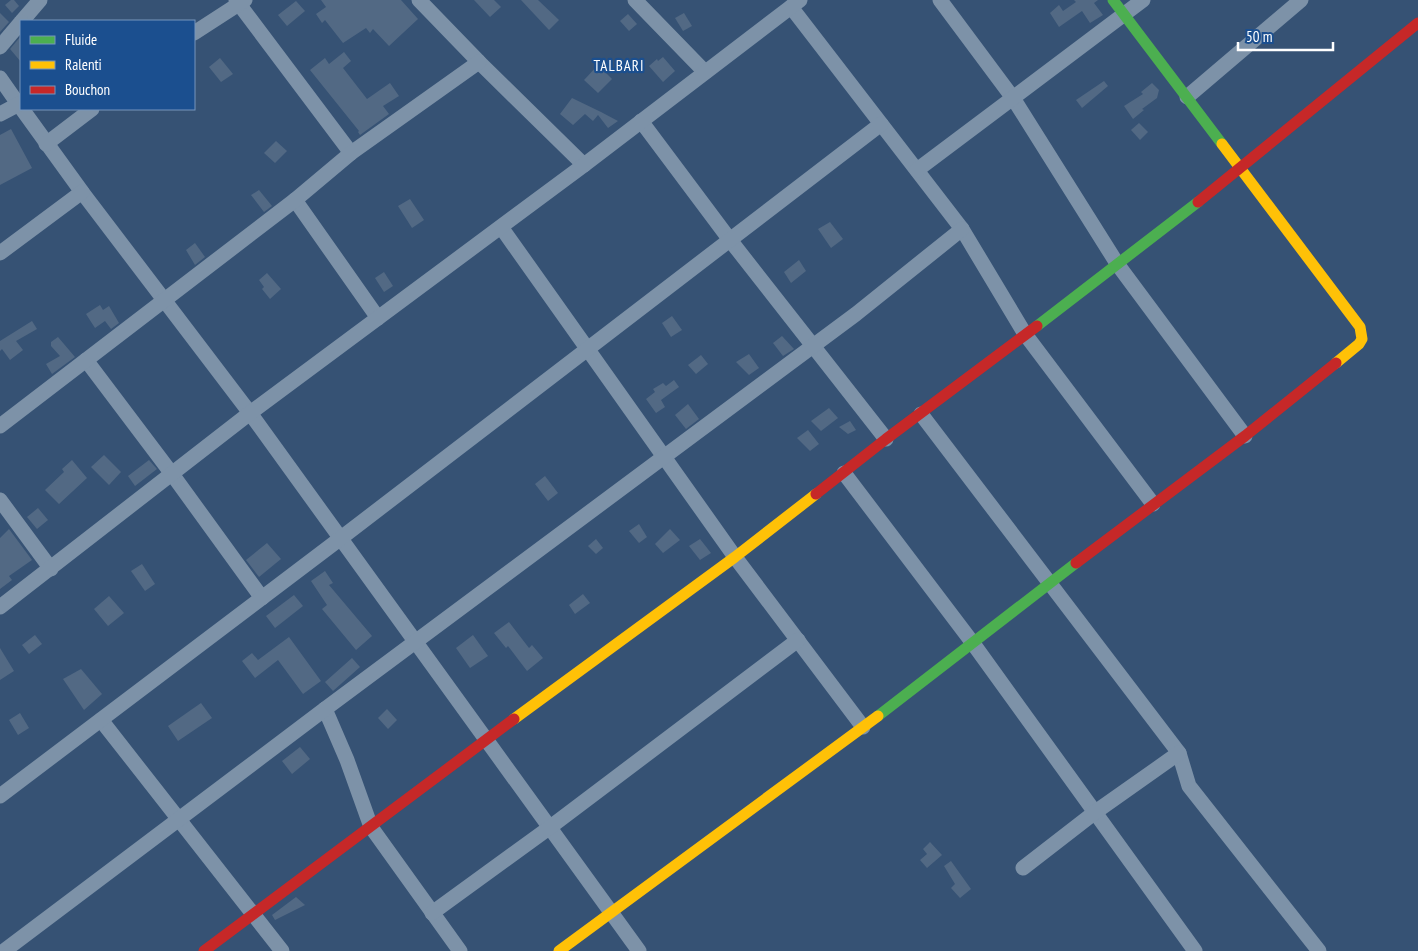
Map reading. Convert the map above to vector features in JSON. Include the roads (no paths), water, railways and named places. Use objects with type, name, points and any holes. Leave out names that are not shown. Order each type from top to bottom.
[{"type":"street","points":[[24,20],[40,0]]},
{"type":"street","points":[[418,0],[584,164]]},
{"type":"street","points":[[635,0],[705,72]]},
{"type":"street","points":[[940,0],[1013,98],[1118,265],[1245,436]]},
{"type":"street","points":[[559,951],[864,727],[1049,583],[1245,436],[1359,344],[1362,339],[1360,327],[1242,168],[1113,0]]},
{"type":"street","points":[[917,170],[1143,0]]},
{"type":"street","points":[[1187,97],[1301,0]]},
{"type":"street","points":[[195,32],[240,1],[351,153]]},
{"type":"street","points":[[0,607],[250,413],[501,227],[796,3],[882,124],[962,229],[1025,334],[1153,504]]},
{"type":"street","points":[[204,951],[486,739],[735,557],[886,439],[922,414],[1118,265],[1242,168],[1418,23]]},
{"type":"street","points":[[0,47],[20,24]]},
{"type":"street","points":[[0,426],[295,200],[351,153],[479,62]]},
{"type":"street","points":[[0,78],[20,106]]},
{"type":"street","points":[[0,114],[20,107]]},
{"type":"street","points":[[23,110],[46,144],[250,413],[639,951]]},
{"type":"street","points":[[46,144],[91,110]]},
{"type":"street","points":[[641,121],[730,240],[886,439]]},
{"type":"street","points":[[0,796],[882,124]]},
{"type":"street","points":[[0,253],[82,192]]},
{"type":"street","points":[[295,200],[378,318]]},
{"type":"street","points":[[501,227],[735,557],[864,727]]},
{"type":"street","points":[[4,951],[177,819],[856,314],[962,229]]},
{"type":"street","points":[[86,360],[262,598]]},
{"type":"street","points":[[922,414],[1178,753],[1189,786],[1319,951]]},
{"type":"street","points":[[844,473],[972,642],[1195,951]]},
{"type":"street","points":[[0,500],[50,569]]},
{"type":"street","points":[[432,912],[549,828],[798,640]]},
{"type":"street","points":[[325,709],[348,760],[371,826],[460,951]]},
{"type":"street","points":[[101,720],[282,951]]},
{"type":"street","points":[[1023,868],[1094,813],[1178,753]]},
{"type":"district","name":"TALBARI","points":[[619,66]]}]
